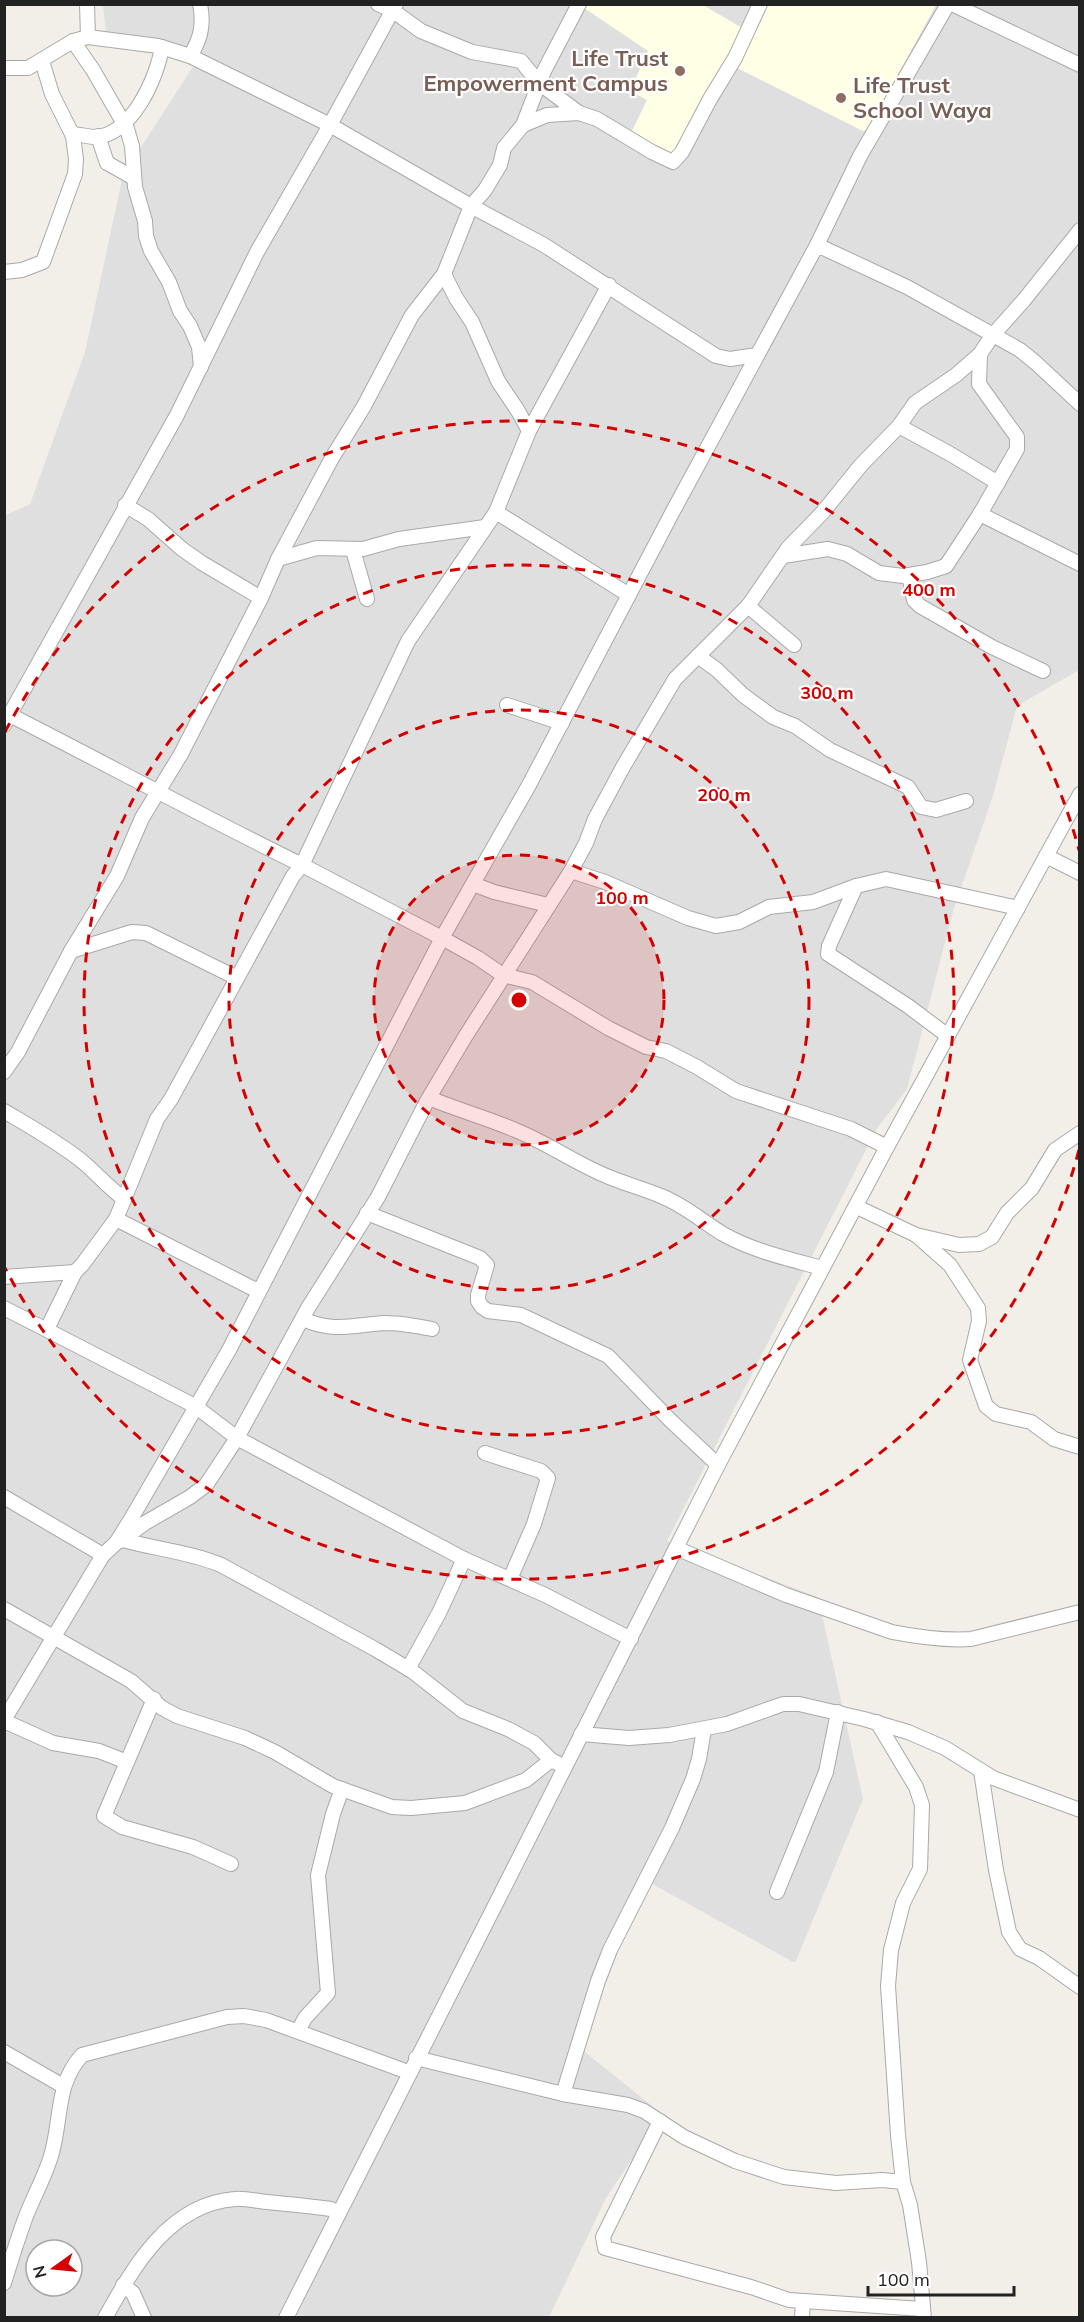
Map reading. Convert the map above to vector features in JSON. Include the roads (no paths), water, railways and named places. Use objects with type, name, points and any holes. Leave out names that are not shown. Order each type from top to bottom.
[{"type":"street","points":[[87,4],[88,37]]},
{"type":"street","points":[[190,56],[202,28],[200,4]]},
{"type":"street","points":[[378,4],[394,7],[421,31],[472,52],[521,61],[539,83],[579,113]]},
{"type":"street","points":[[4,1072],[18,1052],[71,951],[117,876],[142,818],[187,744],[279,559],[412,315],[444,274],[471,206],[485,190],[500,165],[504,148],[524,125],[539,83],[579,4]]},
{"type":"street","points":[[524,125],[547,115],[579,113],[597,118],[652,152],[674,162],[682,152],[735,58],[760,4]]},
{"type":"street","points":[[120,1541],[228,1350],[442,938],[562,723],[817,245],[860,156],[948,4]]},
{"type":"street","points":[[952,4],[1080,65]]},
{"type":"street","points":[[394,7],[257,252],[177,415],[7,720],[160,791],[215,823],[302,865],[442,938],[503,975],[532,982],[608,1028],[646,1047],[666,1051],[736,1090],[851,1129],[887,1147]]},
{"type":"street","points":[[4,68],[28,68],[73,41],[88,37],[162,47],[190,56],[330,124],[404,165],[471,206],[544,245],[716,356],[730,358],[757,355]]},
{"type":"street","points":[[73,41],[125,123],[132,146],[137,198],[151,251],[199,347],[201,367]]},
{"type":"street","points":[[72,134],[98,136],[117,129],[125,123],[149,89],[158,68],[162,47]]},
{"type":"street","points":[[4,272],[21,270],[43,262],[75,174],[76,159],[72,134],[52,94],[42,61]]},
{"type":"street","points":[[98,136],[107,163],[134,178]]},
{"type":"street","points":[[127,1762],[99,1751],[53,1743],[4,1720],[104,1555],[145,1523],[167,1512],[206,1485],[237,1438],[303,1319],[378,1197],[429,1098],[503,975],[571,871],[606,798],[675,679],[748,606],[783,556],[861,465],[899,426],[915,403],[956,375],[980,354],[992,336],[1080,230]]},
{"type":"street","points":[[817,245],[907,287],[1020,350],[1080,404]]},
{"type":"street","points":[[444,274],[472,322],[498,381],[529,431]]},
{"type":"street","points":[[47,1329],[75,1272],[116,1219],[158,1119],[293,876],[302,865],[408,642],[496,512],[529,431],[609,285]]},
{"type":"street","points":[[783,556],[828,549],[847,554],[879,573],[909,575],[946,566],[980,514],[1018,444],[1017,437],[980,384],[980,354]]},
{"type":"street","points":[[899,426],[998,483]]},
{"type":"street","points":[[125,506],[148,519],[202,563],[261,598]]},
{"type":"street","points":[[496,512],[629,595]]},
{"type":"street","points":[[980,514],[1080,564]]},
{"type":"street","points":[[279,559],[317,548],[353,550],[399,539],[486,527]]},
{"type":"street","points":[[353,550],[367,599]]},
{"type":"street","points":[[909,575],[914,600],[920,606],[992,647],[1043,671]]},
{"type":"street","points":[[748,606],[794,645]]},
{"type":"street","points":[[698,656],[717,670],[743,695],[773,717],[795,726],[830,750],[908,787],[921,807],[936,810],[966,801]]},
{"type":"street","points":[[507,705],[562,723]]},
{"type":"street","points":[[286,2318],[416,2058],[557,1764],[581,1734],[718,1465],[822,1268],[1080,794]]},
{"type":"street","points":[[1046,856],[1080,873]]},
{"type":"street","points":[[571,871],[605,882],[688,918],[716,926],[740,922],[769,907],[813,902],[856,886],[886,879],[1018,908]]},
{"type":"street","points":[[473,884],[494,892],[548,905]]},
{"type":"street","points":[[856,886],[829,946],[828,954],[908,1006],[948,1036]]},
{"type":"street","points":[[71,951],[132,932],[140,932],[237,978]]},
{"type":"street","points":[[429,1098],[478,1114],[519,1131],[609,1177],[662,1196],[741,1243],[822,1268]]},
{"type":"street","points":[[4,1111],[51,1139],[83,1162],[111,1190],[124,1199]]},
{"type":"street","points":[[857,1207],[916,1235],[959,1245],[979,1244],[992,1237],[1007,1213],[1032,1188],[1055,1150],[1080,1133]]},
{"type":"street","points":[[367,1213],[480,1258],[486,1266],[478,1295],[478,1301],[482,1307],[488,1311],[521,1315],[608,1356],[669,1419],[718,1465]]},
{"type":"street","points":[[116,1219],[258,1291]]},
{"type":"street","points":[[916,1235],[950,1265],[978,1308],[979,1321],[970,1360],[986,1406],[996,1414],[1031,1422],[1054,1439],[1080,1447]]},
{"type":"street","points":[[4,1277],[75,1272]]},
{"type":"street","points":[[4,1308],[195,1406],[237,1438],[464,1559],[510,1579],[631,1639]]},
{"type":"street","points":[[303,1319],[315,1325],[341,1329],[389,1323],[432,1329]]},
{"type":"street","points":[[485,1453],[541,1471],[548,1478],[534,1524],[510,1579]]},
{"type":"street","points":[[4,1497],[104,1555]]},
{"type":"street","points":[[120,1541],[207,1559],[221,1565],[408,1669],[463,1711],[508,1729],[534,1743],[557,1764]]},
{"type":"street","points":[[676,1548],[786,1595],[892,1632],[910,1635],[955,1641],[971,1639],[1080,1612]]},
{"type":"street","points":[[408,1669],[439,1613],[464,1559]]},
{"type":"street","points":[[4,1609],[105,1665],[154,1699],[162,1708],[177,1716],[245,1738],[275,1752],[342,1790],[392,1807],[411,1808],[465,1803],[526,1780],[557,1764]]},
{"type":"street","points":[[154,1699],[104,1816],[122,1827],[193,1847],[231,1864]]},
{"type":"street","points":[[581,1734],[629,1738],[669,1735],[727,1724],[783,1704],[799,1704],[877,1722],[908,1732],[945,1748],[981,1771],[1046,1799],[1080,1810]]},
{"type":"street","points":[[777,1892],[826,1772],[838,1712]]},
{"type":"street","points":[[660,2121],[603,2237],[605,2248],[751,2287],[781,2298],[923,2313],[914,2232],[903,2182],[888,1986],[891,1950],[903,1903],[920,1869],[922,1805],[916,1787],[891,1750],[883,1729],[877,1722]]},
{"type":"street","points":[[563,2094],[598,1981],[610,1950],[672,1828],[693,1779],[704,1729]]},
{"type":"street","points":[[981,1771],[996,1870],[1009,1932],[1020,1949],[1039,1958],[1080,1987]]},
{"type":"street","points":[[298,2031],[305,2018],[328,1993],[318,1875],[333,1814],[342,1790]]},
{"type":"street","points":[[4,2283],[16,2244],[51,2156],[59,2120],[63,2086],[74,2064],[82,2055],[227,2017],[244,2016],[298,2031],[408,2072]]},
{"type":"street","points":[[4,2052],[63,2086]]},
{"type":"street","points":[[416,2058],[563,2094],[628,2105],[660,2121],[684,2137],[735,2161],[784,2177],[836,2183],[882,2180],[903,2182]]},
{"type":"street","points":[[105,2318],[123,2285],[164,2232],[178,2218],[193,2209],[236,2198],[331,2209],[338,2214]]},
{"type":"street","points":[[123,2285],[133,2293],[144,2318]]},
{"type":"street","points":[[802,2318],[803,2301]]},
{"type":"place","name":"Life Trust Empowerment Campus","points":[[680,71]]},
{"type":"place","name":"Life Trust School Waya","points":[[841,98]]}]
